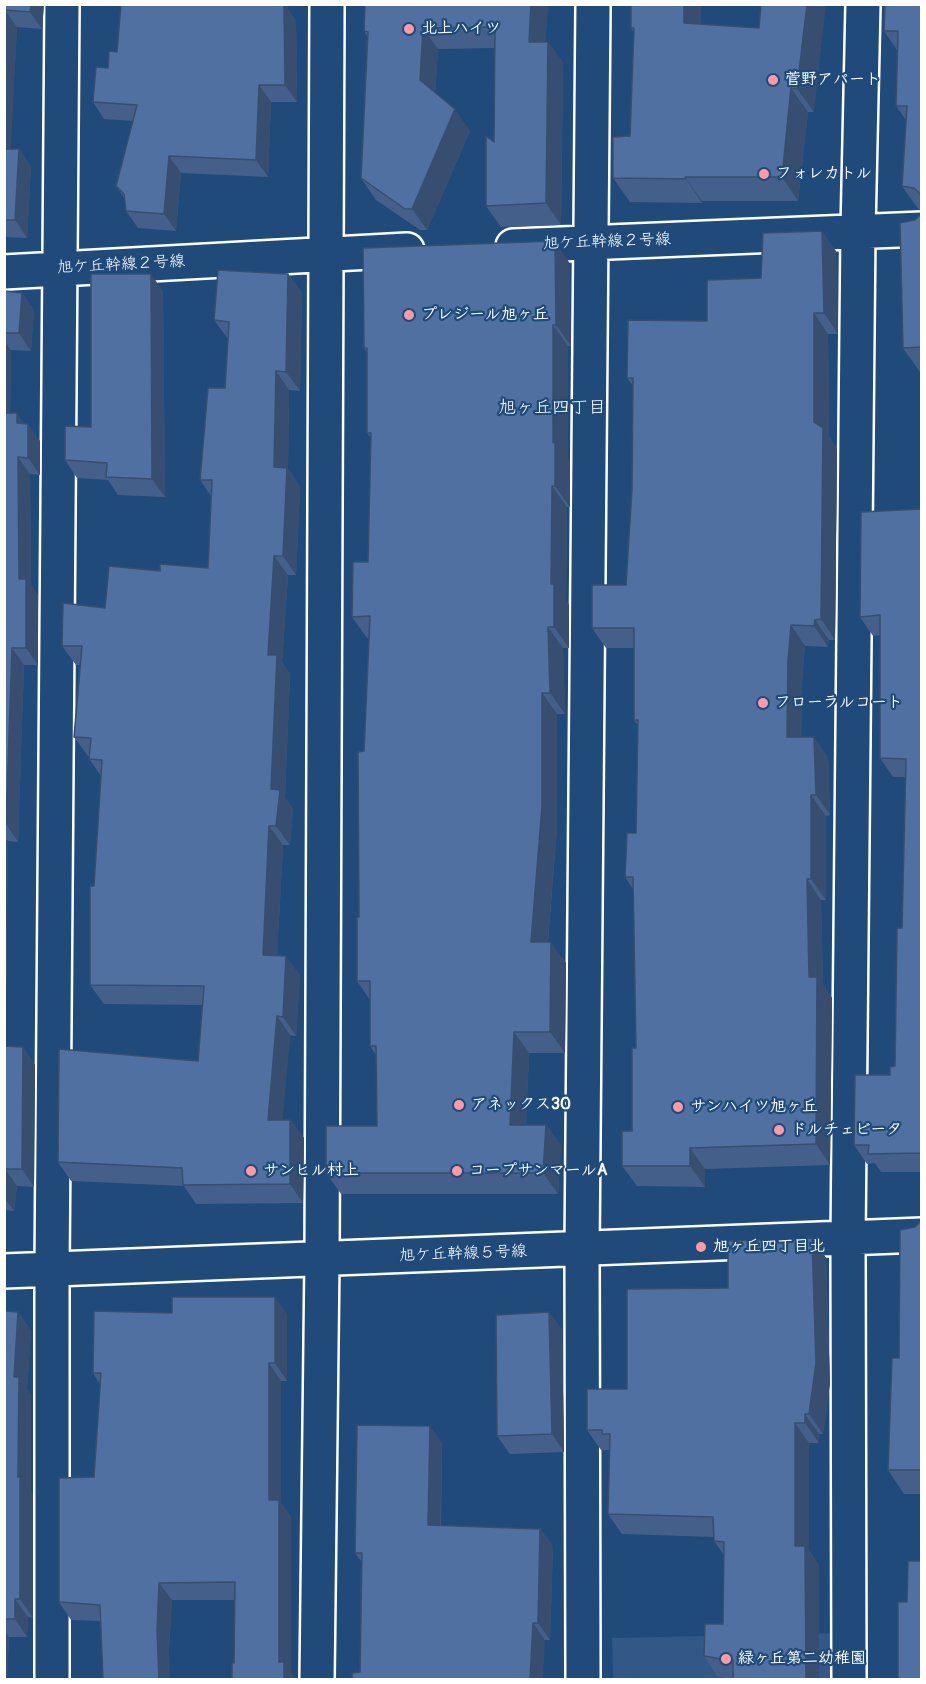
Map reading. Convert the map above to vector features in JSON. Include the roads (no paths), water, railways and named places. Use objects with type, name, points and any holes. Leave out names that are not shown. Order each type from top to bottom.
[{"type":"street","points":[[52,1680],[52,1269],[62,4]]},
{"type":"street","points":[[317,1680],[322,1259],[327,4]]},
{"type":"street","points":[[583,1680],[582,1250],[593,4]]},
{"type":"street","points":[[849,1680],[848,1239],[862,4]]},
{"type":"street","name":"旭ケ丘幹線２号線","points":[[487,247],[921,229]]},
{"type":"street","name":"旭ケ丘幹線２号線","points":[[4,272],[441,248]]},
{"type":"street","name":"旭ケ丘幹線５号線","points":[[4,1271],[921,1235]]},
{"type":"place","name":"北上ハイツ","points":[[409,29]]},
{"type":"place","name":"菅野アパート","points":[[773,80]]},
{"type":"place","name":"フォレカトル","points":[[764,174]]},
{"type":"place","name":"プレジール旭ヶ丘","points":[[409,315]]},
{"type":"place","name":"フローラルコート","points":[[763,703]]},
{"type":"place","name":"アネックス30","points":[[459,1105]]},
{"type":"place","name":"サンハイツ旭ヶ丘","points":[[678,1107]]},
{"type":"place","name":"ドルチェビータ","points":[[779,1130]]},
{"type":"place","name":"サンヒル村上","points":[[251,1171]]},
{"type":"place","name":"コープサンマールA","points":[[457,1171]]},
{"type":"place","name":"旭ヶ丘四丁目北","points":[[701,1247]]},
{"type":"place","name":"緑ヶ丘第二幼稚園","points":[[726,1659]]},
{"type":"district","name":"旭ヶ丘四丁目","points":[[552,408]]}]
